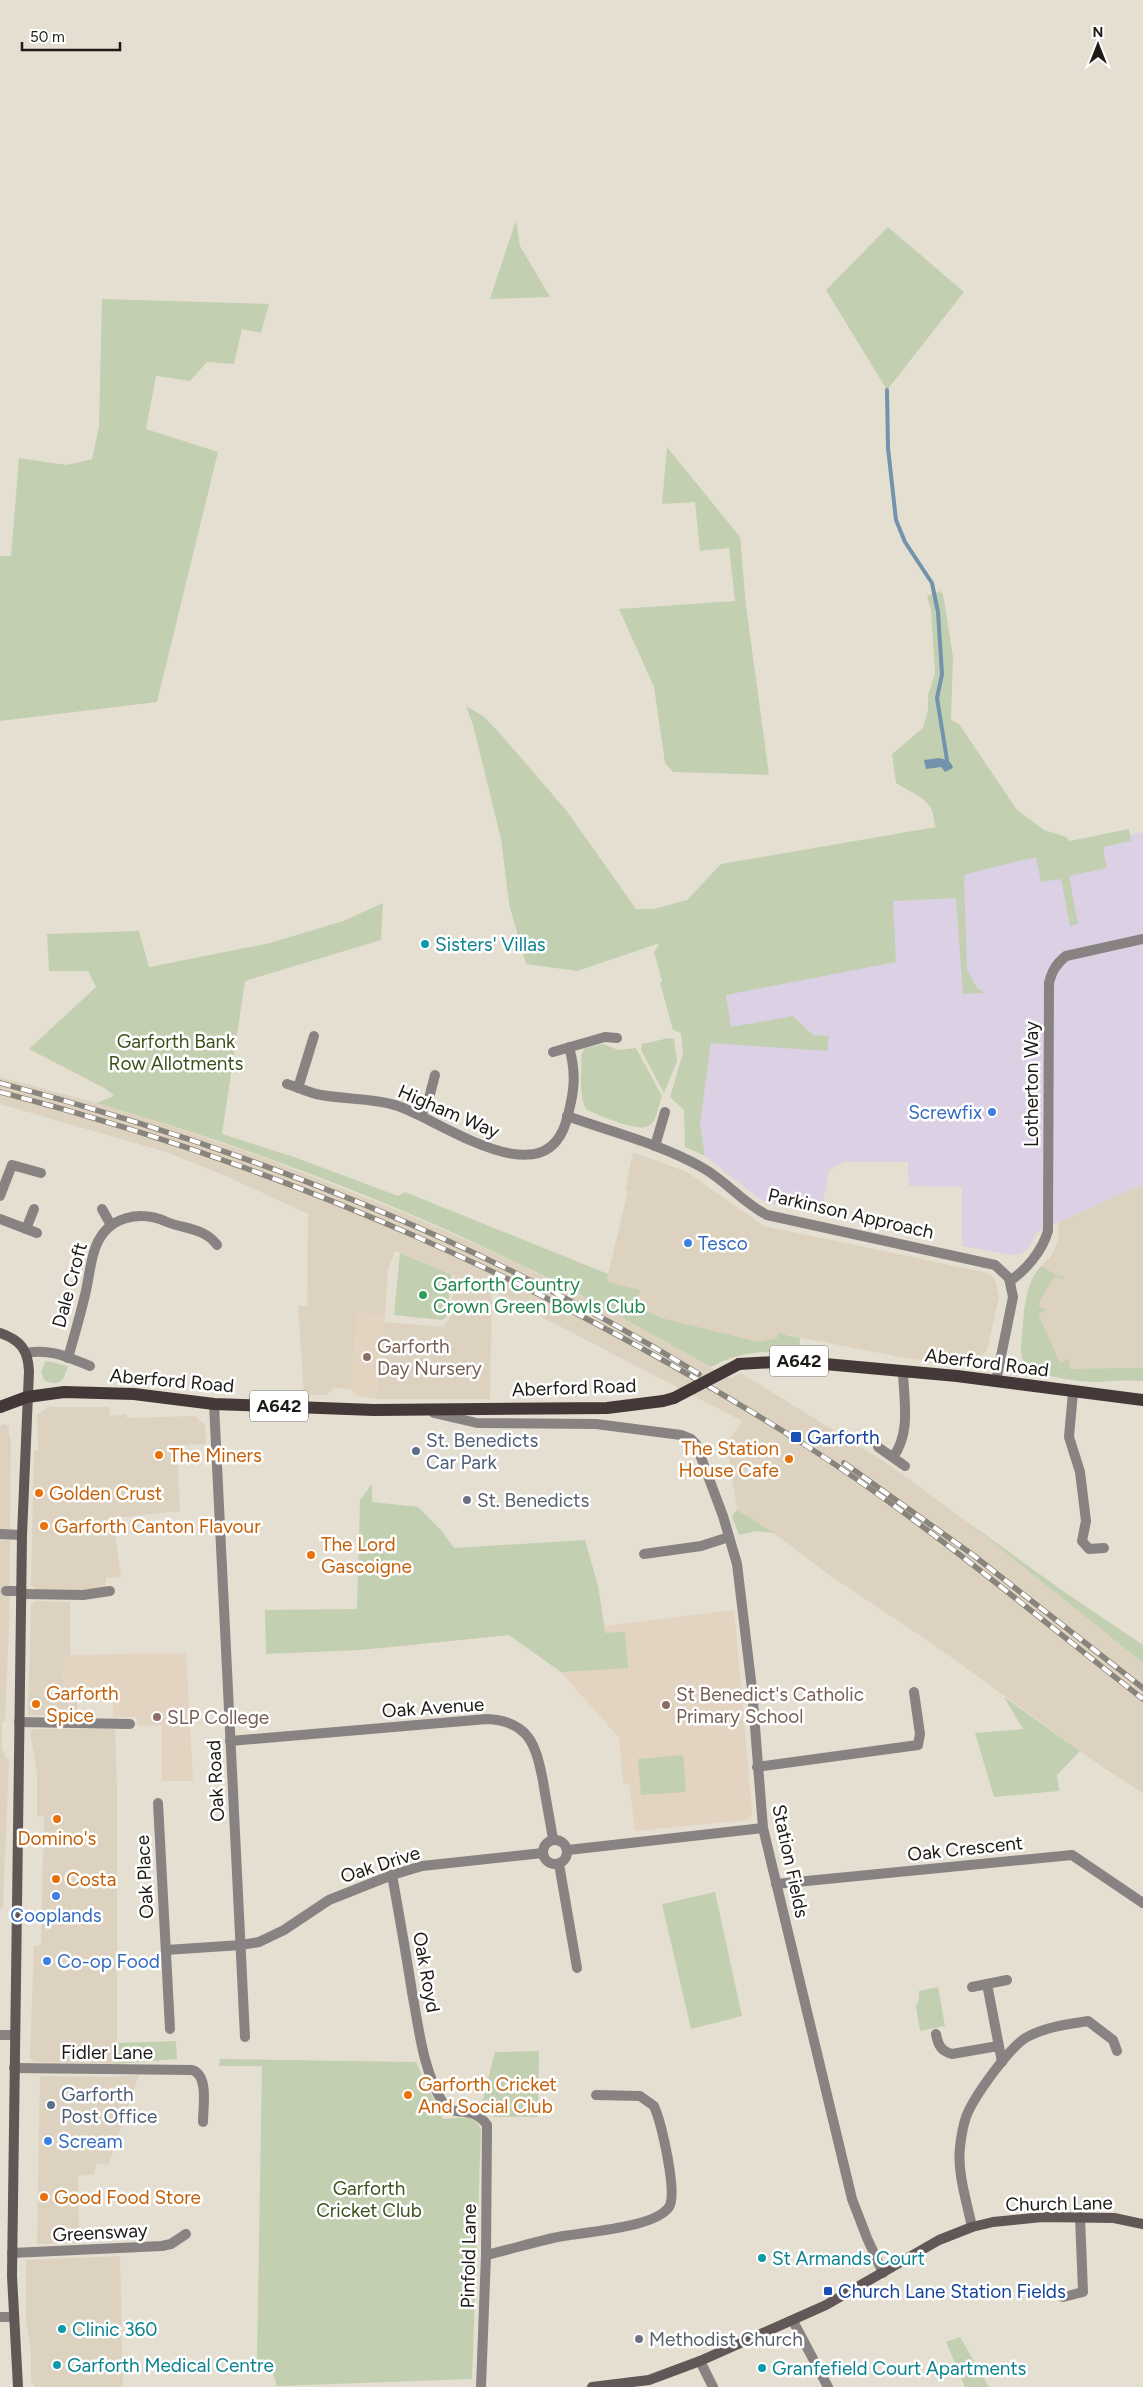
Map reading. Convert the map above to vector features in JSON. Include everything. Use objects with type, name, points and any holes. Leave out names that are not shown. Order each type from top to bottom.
[{"type":"main road","points":[[0,1333],[15,1339],[27,1353],[29,1370],[22,1535],[14,2068],[12,2254],[18,2387]]},
{"type":"main road","name":"Aberford Road","points":[[27,1397],[64,1392],[111,1393],[214,1404],[424,1410],[606,1408],[674,1398],[739,1364],[792,1360],[996,1381],[1143,1400]]},
{"type":"main road","name":"A642","points":[[0,1407],[27,1397]]},
{"type":"main road","name":"Church Lane","points":[[592,2387],[649,2380],[700,2361],[793,2321],[852,2292],[939,2240],[972,2227],[993,2222],[1042,2217],[1114,2218],[1143,2224]]},
{"type":"street","name":"Lotherton Way","points":[[1010,1281],[1018,1275],[1040,1250],[1048,1231],[1049,983],[1052,972],[1066,956],[1143,939]]},
{"type":"street","points":[[298,1088],[314,1036]]},
{"type":"street","points":[[553,1052],[605,1037],[617,1038]]},
{"type":"street","name":"Higham Way","points":[[287,1084],[316,1094],[397,1105],[490,1148],[517,1155],[535,1153],[551,1144],[563,1130],[575,1074],[569,1048]]},
{"type":"street","points":[[421,1115],[429,1098],[434,1076]]},
{"type":"street","points":[[654,1146],[665,1112]]},
{"type":"street","name":"Parkinson Approach","points":[[567,1116],[654,1146],[703,1168],[752,1207],[768,1215],[986,1262],[1003,1271],[1010,1281]]},
{"type":"street","points":[[0,1196],[12,1165],[41,1173]]},
{"type":"street","points":[[26,1229],[34,1209]]},
{"type":"street","points":[[102,1209],[111,1225],[128,1217],[148,1216],[201,1231],[213,1239],[217,1245]]},
{"type":"street","points":[[0,1219],[37,1233]]},
{"type":"street","name":"Dale Croft","points":[[68,1358],[80,1317],[96,1246],[111,1225]]},
{"type":"street","points":[[996,1381],[1013,1297],[1010,1281]]},
{"type":"street","points":[[27,1353],[46,1351],[90,1366]]},
{"type":"street","points":[[893,1457],[903,1442],[905,1434],[903,1372]]},
{"type":"street","points":[[1073,1392],[1069,1437],[1080,1472],[1086,1521],[1082,1541],[1089,1549],[1104,1548]]},
{"type":"street","name":"Oak Road","points":[[214,1404],[245,2037]]},
{"type":"street","name":"Station Fields","points":[[424,1410],[477,1423],[596,1424],[671,1433],[692,1439],[698,1449],[730,1537],[740,1579],[763,1828],[852,2199],[866,2238],[883,2273]]},
{"type":"street","points":[[878,1447],[904,1466]]},
{"type":"street","points":[[0,1534],[22,1535]]},
{"type":"street","points":[[644,1554],[701,1546],[730,1537]]},
{"type":"street","points":[[6,1590],[22,1593],[83,1595],[110,1591]]},
{"type":"street","points":[[757,1767],[918,1745],[920,1734],[914,1692]]},
{"type":"street","name":"Oak Avenue","points":[[230,1741],[486,1719],[508,1722],[526,1734],[537,1753],[553,1839]]},
{"type":"street","points":[[19,1722],[130,1724]]},
{"type":"street","name":"Oak Place","points":[[158,1803],[170,2029]]},
{"type":"street","points":[[568,1850],[763,1828]]},
{"type":"street","points":[[553,1839],[562,1841],[568,1850],[565,1860],[559,1864],[547,1862],[543,1853],[545,1844],[553,1839]]},
{"type":"street","name":"Oak Drive","points":[[241,1945],[259,1942],[276,1934],[329,1900],[392,1875],[422,1866],[543,1853]]},
{"type":"street","name":"Oak Crescent","points":[[776,1884],[1072,1855],[1143,1904]]},
{"type":"street","points":[[559,1864],[577,1968]]},
{"type":"street","name":"Oak Royd","points":[[392,1875],[423,2050],[431,2074],[446,2108],[453,2112],[472,2112],[482,2118],[487,2125]]},
{"type":"street","points":[[166,1950],[241,1945]]},
{"type":"street","points":[[972,1987],[1007,1980]]},
{"type":"street","points":[[987,1984],[1002,2062]]},
{"type":"street","points":[[972,2227],[962,2182],[960,2148],[966,2117],[982,2088],[1002,2062],[1027,2036],[1060,2025],[1088,2021],[1112,2040],[1117,2051]]},
{"type":"street","points":[[0,2034],[15,2035]]},
{"type":"street","points":[[936,2034],[940,2047],[945,2052],[952,2054],[998,2046]]},
{"type":"street","name":"Fidler Lane","points":[[14,2068],[192,2070],[198,2073],[202,2080],[203,2122]]},
{"type":"street","points":[[486,2255],[554,2238],[594,2233],[656,2218],[670,2205],[673,2196],[672,2186],[654,2106],[640,2096],[596,2095]]},
{"type":"street","name":"Pinfold Lane","points":[[481,2387],[486,2255],[487,2125]]},
{"type":"street","points":[[1063,2297],[1083,2292],[1080,2218]]},
{"type":"street","name":"Greensway","points":[[12,2254],[162,2246],[171,2244],[186,2234]]},
{"type":"street","points":[[0,2317],[14,2317]]},
{"type":"street","points":[[793,2321],[828,2387]]},
{"type":"street","points":[[700,2361],[713,2387]]},
{"type":"shaded area","points":[[1143,832],[1143,1184],[1037,1232],[1029,1248],[1021,1254],[1011,1255],[962,1246],[962,1187],[909,1186],[908,1162],[844,1162],[829,1170],[821,1215],[771,1204],[760,1199],[705,1156],[700,1124],[711,1043],[682,1041],[660,934]]},
{"type":"shaded area","points":[[0,1077],[129,1112],[265,1158],[407,1214],[507,1258],[625,1319],[730,1378],[741,1373],[885,1462],[970,1524],[1143,1663],[1143,1793],[1104,1768],[937,1647],[832,1577],[774,1533],[737,1510],[728,1451],[724,1447],[742,1421],[492,1291],[490,1399],[376,1399],[384,1322],[443,1327],[450,1317],[455,1276],[395,1251],[388,1270],[385,1315],[357,1313],[351,1389],[334,1388],[327,1395],[304,1395],[298,1306],[307,1306],[308,1214],[226,1176],[166,1152],[0,1104]]},
{"type":"shaded area","points":[[633,1152],[687,1172],[764,1226],[988,1273],[995,1279],[999,1297],[987,1350],[977,1360],[960,1363],[910,1359],[778,1333],[777,1338],[759,1342],[662,1318],[636,1306],[606,1282],[628,1191],[625,1190]]},
{"type":"shaded area","points":[[1143,1184],[1143,1381],[1095,1382],[1033,1371],[1023,1361],[1021,1354],[1028,1291],[1036,1272],[1051,1256],[1056,1246],[1059,1235],[1058,1222]]},
{"type":"shaded area","name":"Garforth Day Nursery","points":[[357,1313],[385,1315],[376,1399],[355,1395],[351,1389]]},
{"type":"shaded area","points":[[49,1407],[109,1407],[110,1416],[126,1414],[127,1418],[195,1416],[205,1425],[206,1444],[185,1445],[177,1453],[180,1511],[113,1518],[121,1577],[106,1578],[105,1588],[101,1591],[36,1590],[31,1585],[34,1451],[38,1450],[37,1415]]},
{"type":"shaded area","points":[[4,1424],[9,1426],[9,1438],[11,1438],[9,1623],[5,1721],[2,1722],[2,1747],[6,1758],[9,1759],[3,1908],[0,1908],[0,1427]]},
{"type":"shaded area","name":"St Benedict's Catholic Primary School","points":[[585,1540],[598,1586],[605,1626],[734,1610],[752,1811],[751,1816],[747,1820],[635,1831],[629,1783],[623,1784],[619,1738],[561,1672],[509,1635],[375,1649]]},
{"type":"shaded area","points":[[35,1601],[70,1602],[70,1655],[64,1656],[63,1687],[78,1688],[77,1716],[28,1715],[31,1605]]},
{"type":"shaded area","name":"SLP College","points":[[186,1653],[193,1781],[162,1781],[162,1726],[137,1725],[137,1717],[113,1717],[114,1689],[63,1687],[64,1655]]},
{"type":"shaded area","points":[[34,1729],[115,1729],[117,1785],[117,2064],[34,2062],[30,2057],[34,1946],[41,1945],[44,1817],[37,1816],[37,1771],[30,1733]]},
{"type":"shaded area","points":[[139,2075],[108,2165],[97,2163],[94,2174],[78,2176],[79,2243],[37,2244],[40,2076],[112,2077]]},
{"type":"shaded area","points":[[120,2256],[123,2387],[36,2387],[31,2382],[31,2350],[26,2322],[26,2260]]},
{"type":"green space","points":[[516,220],[520,246],[550,297],[490,299]]},
{"type":"green space","points":[[888,227],[964,292],[887,390],[826,290]]},
{"type":"green space","points":[[102,299],[269,304],[261,333],[242,329],[234,364],[207,362],[190,381],[156,376],[146,429],[218,452],[157,702],[0,721],[0,556],[11,556],[19,458],[67,465],[92,459],[99,427]]},
{"type":"green space","points":[[667,447],[740,537],[746,606],[769,775],[673,772],[665,763],[654,687],[619,609],[735,601],[729,548],[700,551],[695,502],[662,504]]},
{"type":"green space","points":[[940,591],[943,594],[953,657],[951,720],[959,724],[1017,810],[1044,830],[1066,837],[1070,841],[1129,829],[1131,841],[1103,847],[1107,868],[1069,876],[1078,924],[1070,926],[1061,879],[1041,882],[1036,857],[966,874],[964,877],[967,970],[977,988],[985,993],[963,994],[956,898],[893,901],[896,962],[726,995],[731,1027],[793,1016],[813,1035],[829,1036],[827,1051],[711,1043],[700,1124],[705,1156],[685,1147],[684,1110],[670,1097],[683,1053],[681,1033],[673,1030],[660,983],[662,981],[654,952],[660,943],[577,971],[526,964],[509,904],[501,839],[473,725],[466,706],[483,716],[497,730],[566,810],[636,909],[654,909],[687,900],[721,864],[936,827],[930,806],[896,783],[892,754],[923,728],[928,710],[928,695],[935,674],[931,610],[927,596]]},
{"type":"green space","name":"Garforth Bank Row Allotments","points":[[383,903],[381,940],[245,981],[222,1134],[294,1157],[398,1196],[405,1192],[608,1274],[607,1282],[640,1290],[636,1306],[662,1318],[759,1342],[777,1338],[778,1333],[800,1338],[799,1352],[754,1353],[733,1358],[711,1367],[559,1284],[507,1258],[407,1213],[253,1153],[96,1103],[114,1096],[106,1089],[29,1049],[96,987],[88,971],[49,971],[47,934],[139,931],[149,967],[270,943],[343,921]]},
{"type":"green space","points":[[669,1038],[674,1039],[677,1061],[664,1093],[641,1050],[642,1044]]},
{"type":"green space","points":[[604,1044],[618,1050],[636,1048],[662,1096],[656,1116],[650,1125],[645,1127],[629,1126],[587,1110],[584,1106],[581,1083],[582,1053],[585,1048]]},
{"type":"green space","name":"Garforth Country Crown Green Bowls Club","points":[[400,1253],[452,1275],[446,1317],[442,1320],[394,1315]]},
{"type":"green space","points":[[1041,1266],[1060,1277],[1064,1275],[1063,1280],[1054,1276],[1038,1305],[1046,1310],[1038,1314],[1060,1363],[1069,1359],[1069,1369],[1143,1368],[1143,1381],[1091,1382],[1072,1380],[1042,1374],[1027,1366],[1021,1350],[1025,1305],[1030,1284]]},
{"type":"green space","points":[[46,1361],[68,1366],[63,1379],[58,1383],[44,1380],[41,1371]]},
{"type":"green space","points":[[372,1484],[372,1502],[418,1507],[441,1530],[454,1548],[585,1540],[598,1586],[605,1633],[625,1632],[628,1668],[561,1672],[509,1635],[359,1650],[266,1654],[265,1610],[357,1609],[360,1500]]},
{"type":"green space","points":[[737,1510],[774,1533],[756,1531],[739,1535],[732,1516]]},
{"type":"green space","points":[[970,1524],[1063,1591],[1143,1645],[1143,1663]]},
{"type":"green space","points":[[1004,1697],[1080,1751],[1057,1775],[1059,1791],[994,1797],[975,1733],[1023,1729]]},
{"type":"green space","points":[[683,1755],[686,1792],[641,1795],[638,1759]]},
{"type":"green space","points":[[715,1892],[742,2016],[691,2029],[662,1904]]},
{"type":"green space","points":[[938,1987],[945,2026],[920,2031],[916,2006],[919,2000],[919,1991]]},
{"type":"green space","points":[[176,2041],[177,2059],[117,2064],[117,2043]]},
{"type":"green space","points":[[539,2051],[538,2117],[494,2117],[481,2107],[495,2052]]},
{"type":"green space","name":"Garforth Cricket Club","points":[[220,2059],[416,2062],[443,2119],[474,2117],[481,2130],[472,2379],[277,2386],[269,2361],[257,2361],[262,2066],[219,2066]]},
{"type":"green space","points":[[960,2337],[989,2387],[965,2387],[946,2342]]},
{"type":"water","points":[[939,758],[950,762],[953,768],[945,772],[941,767],[926,769],[924,760]]},
{"type":"waterway","points":[[887,390],[888,448],[896,520],[905,542],[932,583],[938,612],[942,674],[937,698],[947,760]]},
{"type":"railway","points":[[0,1083],[182,1137],[360,1203],[447,1241],[533,1282],[617,1326],[699,1374]]},
{"type":"railway","points":[[0,1092],[107,1122],[212,1156],[314,1194],[415,1236],[514,1282],[611,1332],[707,1385],[847,1472],[933,1534],[1143,1699]]},
{"type":"railway","points":[[844,1463],[973,1555],[1143,1688]]},
{"type":"place","name":"Sisters' Villas","points":[[425,944]]},
{"type":"place","name":"Screwfix","points":[[992,1112]]},
{"type":"place","name":"Tesco","points":[[688,1243]]},
{"type":"place","name":"Garforth Country Crown Green Bowls Club","points":[[423,1295]]},
{"type":"place","name":"Garforth Day Nursery","points":[[367,1357]]},
{"type":"place","name":"Garforth","points":[[796,1437]]},
{"type":"place","name":"St. Benedicts Car Park","points":[[416,1451]]},
{"type":"place","name":"The Miners","points":[[159,1455]]},
{"type":"place","name":"The Station House Cafe","points":[[789,1459]]},
{"type":"place","name":"Golden Crust","points":[[39,1493]]},
{"type":"place","name":"St. Benedicts","points":[[467,1500]]},
{"type":"place","name":"Garforth Canton Flavour","points":[[44,1526]]},
{"type":"place","name":"The Lord Gascoigne","points":[[311,1555]]},
{"type":"place","name":"Garforth Spice","points":[[36,1704]]},
{"type":"place","name":"St Benedict's Catholic Primary School","points":[[666,1705]]},
{"type":"place","name":"SLP College","points":[[157,1717]]},
{"type":"place","name":"Domino's","points":[[57,1819]]},
{"type":"place","name":"Costa","points":[[56,1879]]},
{"type":"place","name":"Cooplands","points":[[56,1896]]},
{"type":"place","name":"Co-op Food","points":[[47,1961]]},
{"type":"place","name":"Garforth Cricket And Social Club","points":[[408,2095]]},
{"type":"place","name":"Garforth Post Office","points":[[51,2105]]},
{"type":"place","name":"Scream","points":[[48,2141]]},
{"type":"place","name":"Good Food Store","points":[[44,2197]]},
{"type":"place","name":"St Armands Court","points":[[762,2258]]},
{"type":"place","name":"Church Lane Station Fields","points":[[828,2291]]},
{"type":"place","name":"Clinic 360","points":[[62,2329]]},
{"type":"place","name":"Methodist Church","points":[[639,2339]]},
{"type":"place","name":"Garforth Medical Centre","points":[[57,2365]]},
{"type":"place","name":"Granfefield Court Apartments","points":[[762,2368]]}]
